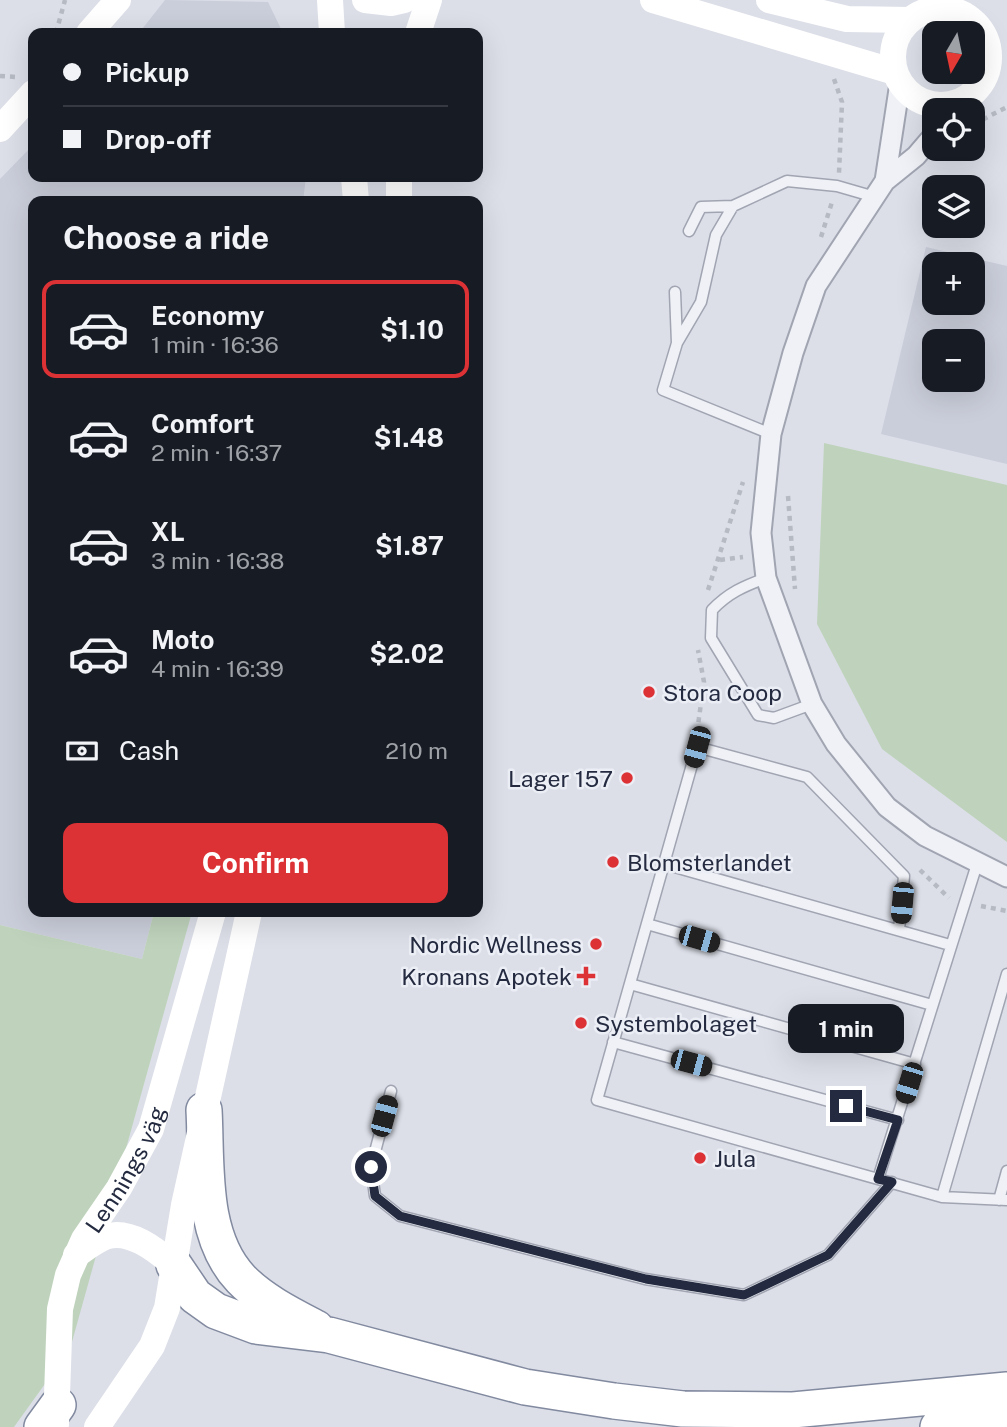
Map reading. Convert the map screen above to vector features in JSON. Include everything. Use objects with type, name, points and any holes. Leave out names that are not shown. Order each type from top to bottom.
[{"type":"highway","points":[[204,1110],[208,1189],[217,1242],[240,1278],[282,1310],[329,1335]]},
{"type":"highway","points":[[174,1265],[195,1296],[216,1311],[256,1326],[329,1335],[525,1387],[683,1409],[793,1410],[1007,1390]]},
{"type":"highway","points":[[938,1427],[1007,1411]]},
{"type":"main road","points":[[93,28],[118,0]]},
{"type":"main road","points":[[330,0],[332,28]]},
{"type":"main road","points":[[365,0],[391,3],[404,0]]},
{"type":"main road","points":[[420,28],[429,0]]},
{"type":"main road","points":[[653,0],[897,77],[922,102]]},
{"type":"main road","points":[[769,0],[847,19],[922,10],[955,11],[991,39]]},
{"type":"main road","points":[[967,98],[988,69],[991,39],[970,0]]},
{"type":"main road","points":[[897,77],[895,44],[922,10]]},
{"type":"main road","points":[[0,129],[26,85]]},
{"type":"main road","points":[[972,98],[1007,86]]},
{"type":"main road","name":"Lennings väg","points":[[52,1420],[61,1309],[75,1256],[101,1211],[119,1188],[151,1129],[212,917]]},
{"type":"main road","points":[[97,1427],[152,1346],[167,1308],[204,1110],[248,917]]},
{"type":"main road","points":[[75,1256],[106,1237],[127,1237],[153,1248],[174,1265]]},
{"type":"street","points":[[880,189],[897,77]]},
{"type":"street","points":[[922,149],[880,189],[816,286],[793,353],[771,434],[761,533],[766,578],[812,704],[836,744],[887,807],[925,836],[1007,877]]},
{"type":"lane","points":[[690,231],[701,207],[733,206],[787,181],[880,189]]},
{"type":"lane","points":[[733,206],[716,235],[701,302],[677,343],[663,390],[771,434]]},
{"type":"lane","points":[[675,292],[677,343]]},
{"type":"lane","points":[[766,578],[740,587],[712,610],[711,638],[758,715],[774,718],[812,704]]},
{"type":"lane","points":[[899,930],[904,876],[807,777],[697,747],[597,1100],[942,1197],[1003,1200],[1007,1171]]},
{"type":"lane","points":[[664,864],[950,945]]},
{"type":"lane","points":[[878,1179],[977,864]]},
{"type":"lane","points":[[647,924],[932,1005]]},
{"type":"lane","points":[[942,1197],[1007,974]]},
{"type":"lane","points":[[630,984],[915,1064]]},
{"type":"lane","points":[[613,1042],[898,1120]]},
{"type":"lane","points":[[391,1090],[371,1167],[375,1196],[400,1216],[646,1279],[744,1295],[828,1255],[892,1182]]},
{"type":"path","points":[[57,28],[65,0]]},
{"type":"path","points":[[0,76],[26,85]]},
{"type":"path","points":[[820,239],[837,186],[842,102]]},
{"type":"path","points":[[985,119],[1007,107]]},
{"type":"path","points":[[706,594],[745,476]]},
{"type":"path","points":[[788,483],[788,528],[797,600]]},
{"type":"path","points":[[696,740],[704,682],[698,638]]},
{"type":"path","points":[[912,864],[953,901],[1007,911]]},
{"type":"shaded area","points":[[165,0],[268,2],[281,28],[143,28]]},
{"type":"shaded area","points":[[28,150],[28,182],[305,182],[304,196],[28,196],[28,917],[153,917],[142,959],[0,925],[0,179]]},
{"type":"shaded area","points":[[926,247],[947,252],[925,252]]},
{"type":"shaded area","points":[[985,261],[1007,266],[1007,464],[881,434],[922,264],[922,315],[985,315]]},
{"type":"green space","points":[[824,443],[1007,485],[1007,842],[882,749],[817,624]]},
{"type":"green space","points":[[153,917],[191,917],[70,1349],[14,1427],[0,1427],[0,925],[142,959]]},
{"type":"place","name":"Stora Coop","points":[[649,692]]},
{"type":"place","name":"Lager 157","points":[[627,778]]},
{"type":"place","name":"Blomsterlandet","points":[[613,862]]},
{"type":"place","name":"Nordic Wellness","points":[[596,944]]},
{"type":"place","name":"Kronans Apotek","points":[[586,976]]},
{"type":"place","name":"Systembolaget","points":[[581,1023]]},
{"type":"place","name":"Jula","points":[[700,1158]]},
{"type":"route","points":[[371,1167],[375,1196],[400,1216],[646,1279],[744,1295],[828,1255],[892,1182],[878,1179],[898,1120],[846,1106]]}]
